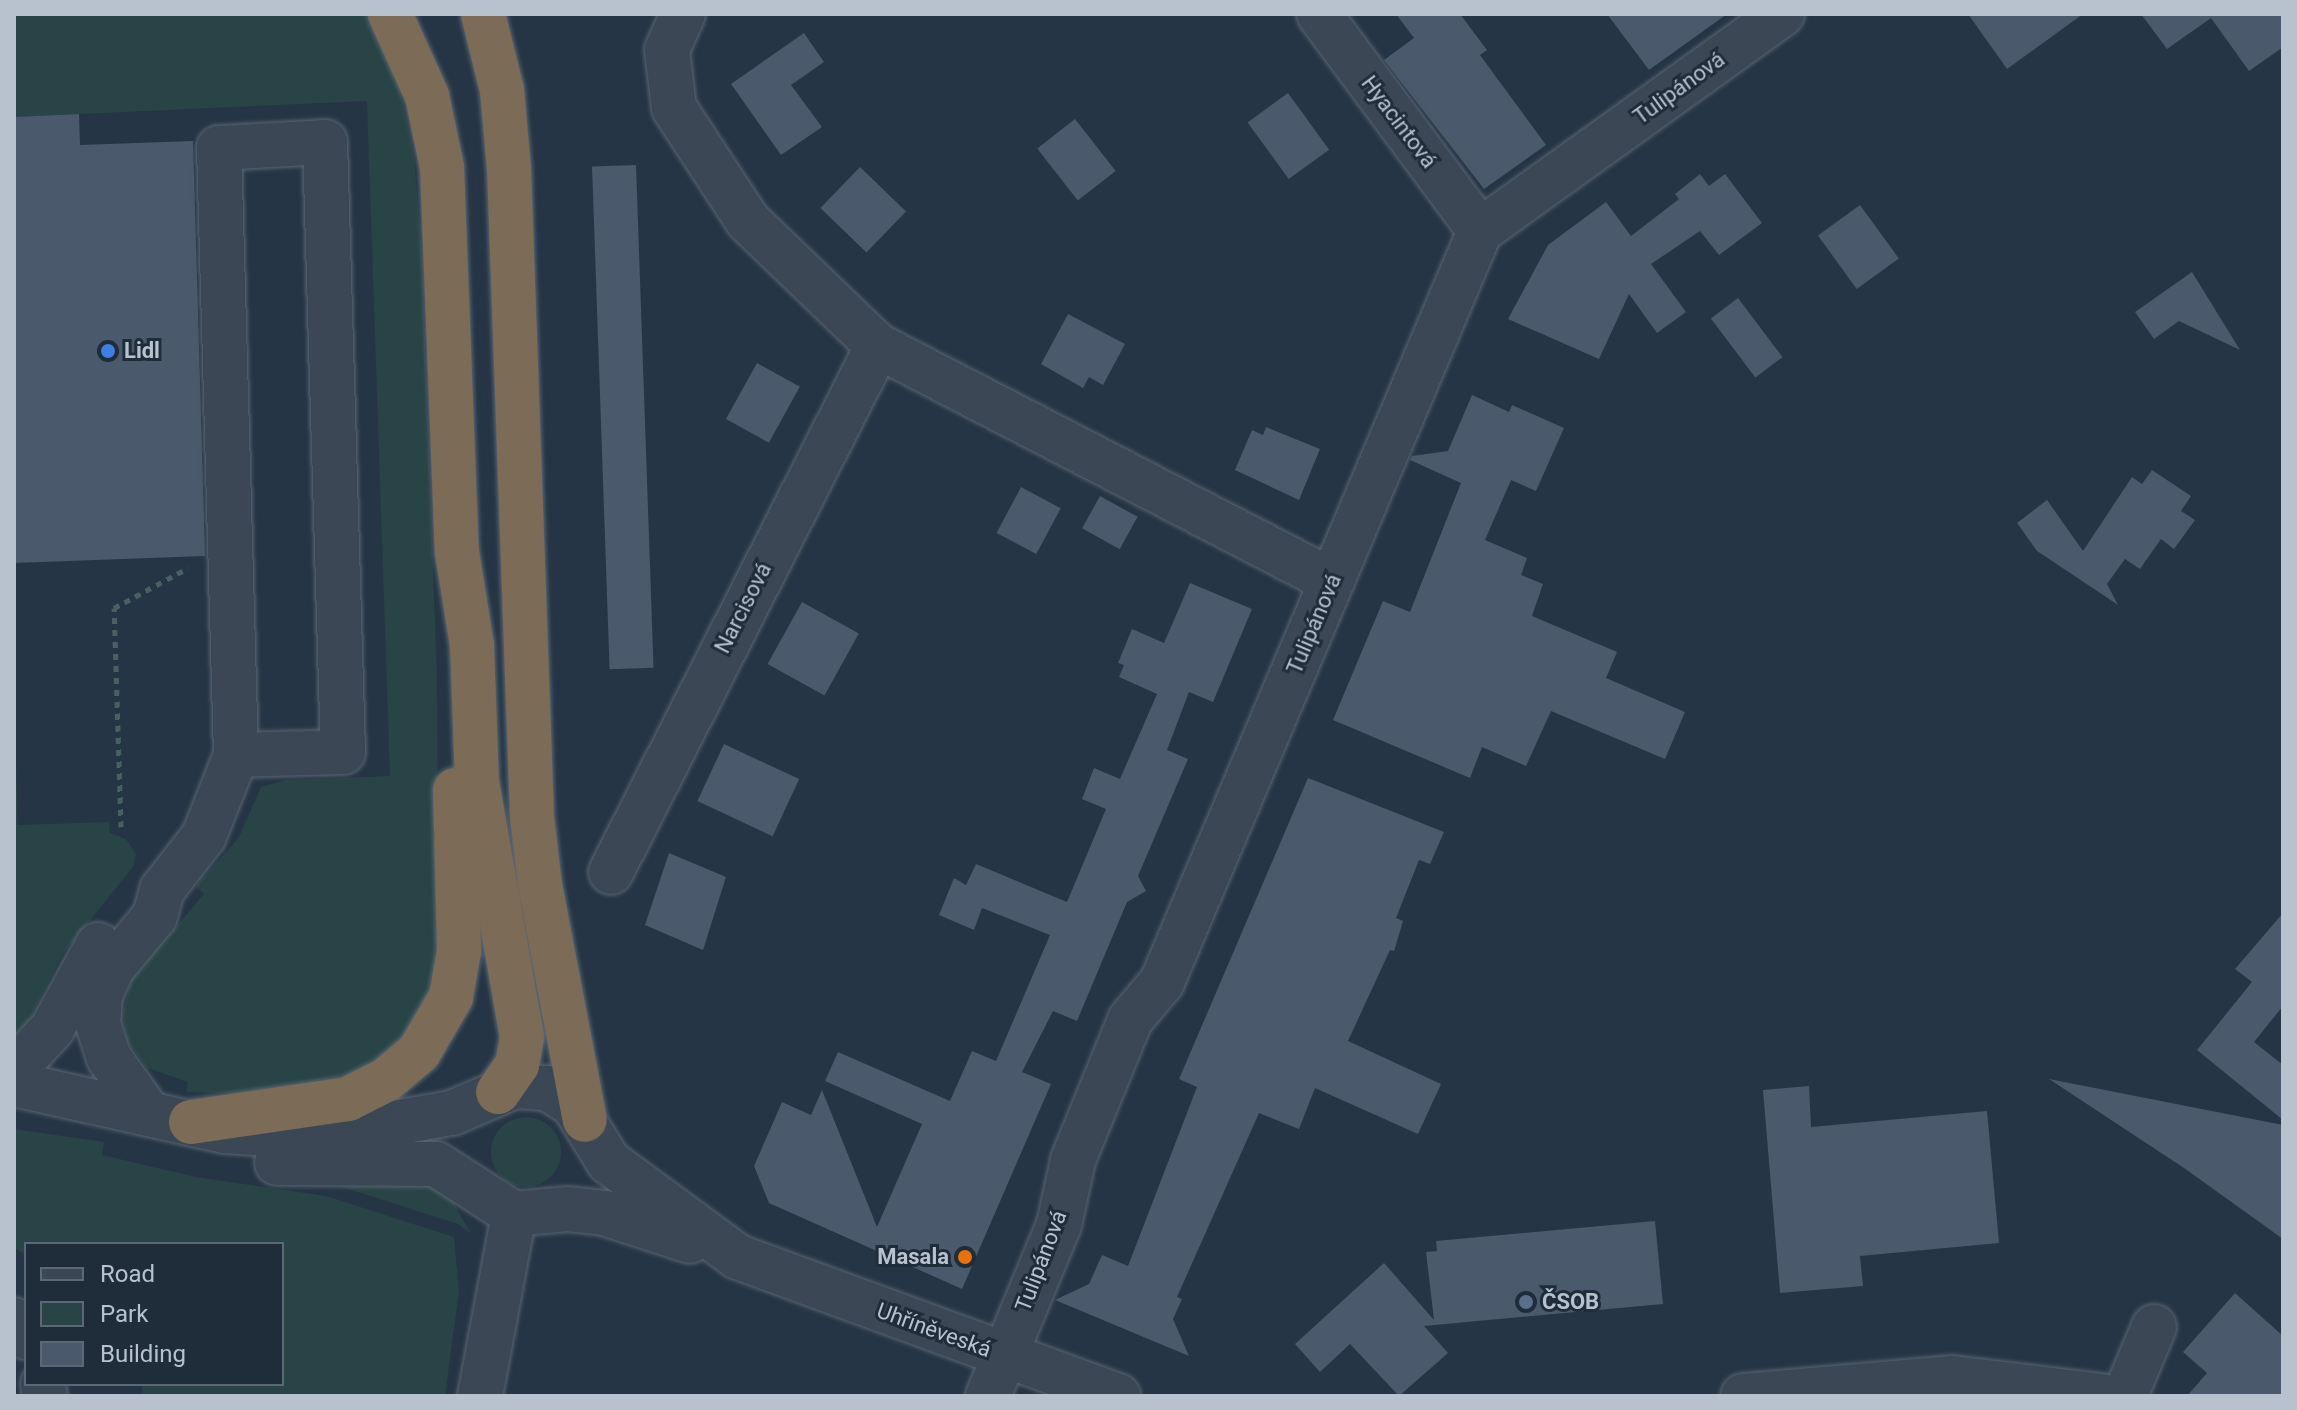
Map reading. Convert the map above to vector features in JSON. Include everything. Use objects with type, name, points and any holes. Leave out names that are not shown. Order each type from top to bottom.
[{"type":"highway","points":[[390,14],[427,96],[442,167],[457,552],[472,646],[480,811],[522,1037],[517,1065],[492,1096]]},
{"type":"highway","points":[[483,14],[507,127],[532,817],[540,885],[588,1128]]},
{"type":"highway","points":[[170,1118],[348,1099],[404,1066],[443,1017],[459,951],[449,647],[457,552]]},
{"type":"street","points":[[683,14],[667,50],[674,108],[748,221],[878,346],[1332,581]]},
{"type":"street","name":"Hyacintová","points":[[1319,14],[1480,231]]},
{"type":"street","name":"Tulipánová","points":[[988,1396],[1059,1225],[1073,1160],[1130,1020],[1162,982],[1480,231],[1782,14]]},
{"type":"street","points":[[170,1118],[109,1058],[98,1011],[104,982],[155,916],[162,890],[204,836],[236,755],[219,148],[325,142],[343,752],[236,755]]},
{"type":"street","name":"Narcisová","points":[[611,872],[878,346]]},
{"type":"street","points":[[14,1070],[52,1029],[90,954],[138,899],[162,890]]},
{"type":"street","points":[[14,1084],[252,1135],[314,1137],[386,1128],[515,1086],[547,1088],[573,1104],[609,1162],[639,1189],[744,1260]]},
{"type":"street","points":[[473,1186],[462,1148],[472,1115],[492,1096]]},
{"type":"street","points":[[14,1109],[245,1160],[319,1166],[436,1164],[473,1186],[486,1201],[531,1214],[568,1209],[604,1213],[744,1260]]},
{"type":"street","points":[[531,1214],[566,1203],[588,1175],[588,1128]]},
{"type":"street","points":[[480,1396],[531,1214]]},
{"type":"street","name":"Uhříněveská","points":[[744,1260],[1118,1396]]},
{"type":"street","points":[[2125,1396],[2154,1327]]},
{"type":"street","points":[[1743,1396],[1953,1378],[2102,1396]]},
{"type":"path","points":[[121,827],[114,608],[196,564]]},
{"type":"green space","points":[[14,14],[364,14],[398,80],[414,157],[422,260],[437,679],[439,948],[434,983],[419,1021],[393,1050],[353,1077],[243,1094],[186,1092],[188,1082],[147,1068],[127,1040],[122,1015],[132,978],[204,894],[196,886],[239,837],[261,787],[286,780],[390,776],[367,101],[14,117]]},
{"type":"green space","points":[[14,705],[18,825],[109,822],[110,833],[126,839],[136,854],[133,867],[62,955],[28,1022],[14,1038]]},
{"type":"green space","points":[[526,1117],[551,1127],[561,1152],[551,1177],[526,1187],[501,1177],[491,1152],[501,1127]]},
{"type":"green space","points":[[14,1129],[104,1142],[102,1155],[196,1177],[326,1196],[454,1237],[459,1291],[445,1396],[143,1396],[142,1386],[284,1386],[284,1242],[24,1242],[24,1254],[14,1248]]},
{"type":"green space","points":[[308,1176],[426,1183],[452,1200],[471,1234],[458,1224]]},
{"type":"building","points":[[1396,14],[1460,14],[1487,50],[1480,55],[1546,145],[1484,189],[1384,60],[1414,38]]},
{"type":"building","points":[[1607,14],[1727,14],[1649,70]]},
{"type":"building","points":[[1968,14],[2083,14],[2007,69]]},
{"type":"building","points":[[2141,14],[2283,14],[2283,47],[2249,71],[2211,18],[2167,49]]},
{"type":"building","points":[[804,33],[824,62],[791,85],[822,127],[781,155],[731,84]]},
{"type":"building","points":[[1288,93],[1329,150],[1289,179],[1248,122]]},
{"type":"building","name":"Lidl","points":[[79,114],[80,145],[193,141],[205,556],[14,563],[14,117]]},
{"type":"building","points":[[1075,119],[1116,171],[1078,201],[1037,149]]},
{"type":"building","points":[[636,165],[654,668],[610,669],[592,167]]},
{"type":"building","points":[[860,167],[906,211],[866,252],[820,208]]},
{"type":"building","points":[[1700,174],[1709,186],[1725,174],[1762,223],[1719,255],[1700,231],[1651,264],[1686,312],[1657,333],[1629,294],[1599,359],[1508,319],[1548,245],[1606,202],[1631,236],[1679,199],[1675,194]]},
{"type":"building","points":[[1860,205],[1899,258],[1857,289],[1818,236]]},
{"type":"building","points":[[2192,272],[2240,350],[2179,321],[2154,339],[2135,312]]},
{"type":"building","points":[[1738,298],[1783,357],[1755,378],[1711,318]]},
{"type":"building","points":[[1068,314],[1125,344],[1103,385],[1089,377],[1083,388],[1041,364]]},
{"type":"building","points":[[757,363],[800,387],[769,443],[726,419]]},
{"type":"building","points":[[1472,395],[1509,412],[1512,405],[1564,428],[1536,491],[1511,480],[1485,540],[1527,558],[1521,575],[1543,584],[1532,616],[1617,652],[1606,678],[1685,712],[1665,759],[1551,711],[1526,766],[1482,747],[1470,778],[1333,720],[1383,601],[1410,612],[1461,483],[1410,460],[1412,456],[1448,451]]},
{"type":"building","points":[[1266,427],[1320,449],[1299,500],[1235,470],[1252,430],[1263,435]]},
{"type":"building","points":[[2152,470],[2191,496],[2181,511],[2195,520],[2174,549],[2161,539],[2140,569],[2125,559],[2107,584],[2118,605],[2037,551],[2017,523],[2047,500],[2083,551],[2132,477],[2142,484]]},
{"type":"building","points":[[1021,487],[1061,508],[1036,554],[997,533]]},
{"type":"building","points":[[1100,496],[1138,517],[1120,549],[1082,528]]},
{"type":"building","points":[[1190,583],[1252,609],[1213,702],[1189,692],[1167,750],[1188,759],[1138,876],[1146,891],[1127,902],[1077,1021],[1053,1011],[1022,1072],[1051,1084],[962,1289],[769,1203],[754,1166],[782,1102],[811,1115],[822,1090],[877,1227],[922,1124],[825,1081],[838,1052],[950,1101],[972,1051],[996,1061],[1050,935],[982,908],[974,930],[939,915],[954,878],[966,885],[976,864],[1067,902],[1106,809],[1082,799],[1094,768],[1120,779],[1157,694],[1119,677],[1124,665],[1118,663],[1132,629],[1164,643]]},
{"type":"building","points":[[802,602],[859,634],[824,696],[768,664]]},
{"type":"building","points":[[724,744],[799,779],[773,836],[697,801]]},
{"type":"building","points":[[1308,778],[1444,832],[1430,864],[1419,860],[1396,918],[1403,921],[1394,951],[1390,950],[1348,1041],[1441,1084],[1418,1134],[1315,1088],[1299,1129],[1259,1113],[1177,1297],[1182,1299],[1173,1319],[1189,1356],[1055,1300],[1089,1284],[1102,1255],[1128,1266],[1197,1087],[1179,1079]]},
{"type":"building","points":[[669,853],[726,877],[703,950],[645,925]]},
{"type":"building","points":[[2283,913],[2283,1006],[2254,1042],[2283,1065],[2283,1120],[2197,1050],[2252,982],[2235,969]]},
{"type":"building","points":[[2049,1079],[2283,1125],[2283,1239],[2184,1168]]},
{"type":"building","points":[[1809,1086],[1811,1127],[1987,1111],[1999,1243],[1860,1256],[1863,1286],[1780,1293],[1763,1090]]},
{"type":"building","points":[[1655,1221],[1663,1304],[1424,1326],[1448,1353],[1399,1396],[1350,1344],[1320,1372],[1295,1344],[1384,1263],[1434,1320],[1426,1252],[1437,1251],[1436,1241]]},
{"type":"building","points":[[2235,1293],[2283,1336],[2283,1396],[2187,1396],[2207,1373],[2183,1352]]},
{"type":"place","name":"Lidl","points":[[108,351]]},
{"type":"place","name":"Masala","points":[[965,1257]]},
{"type":"place","name":"ČSOB","points":[[1526,1302]]}]
